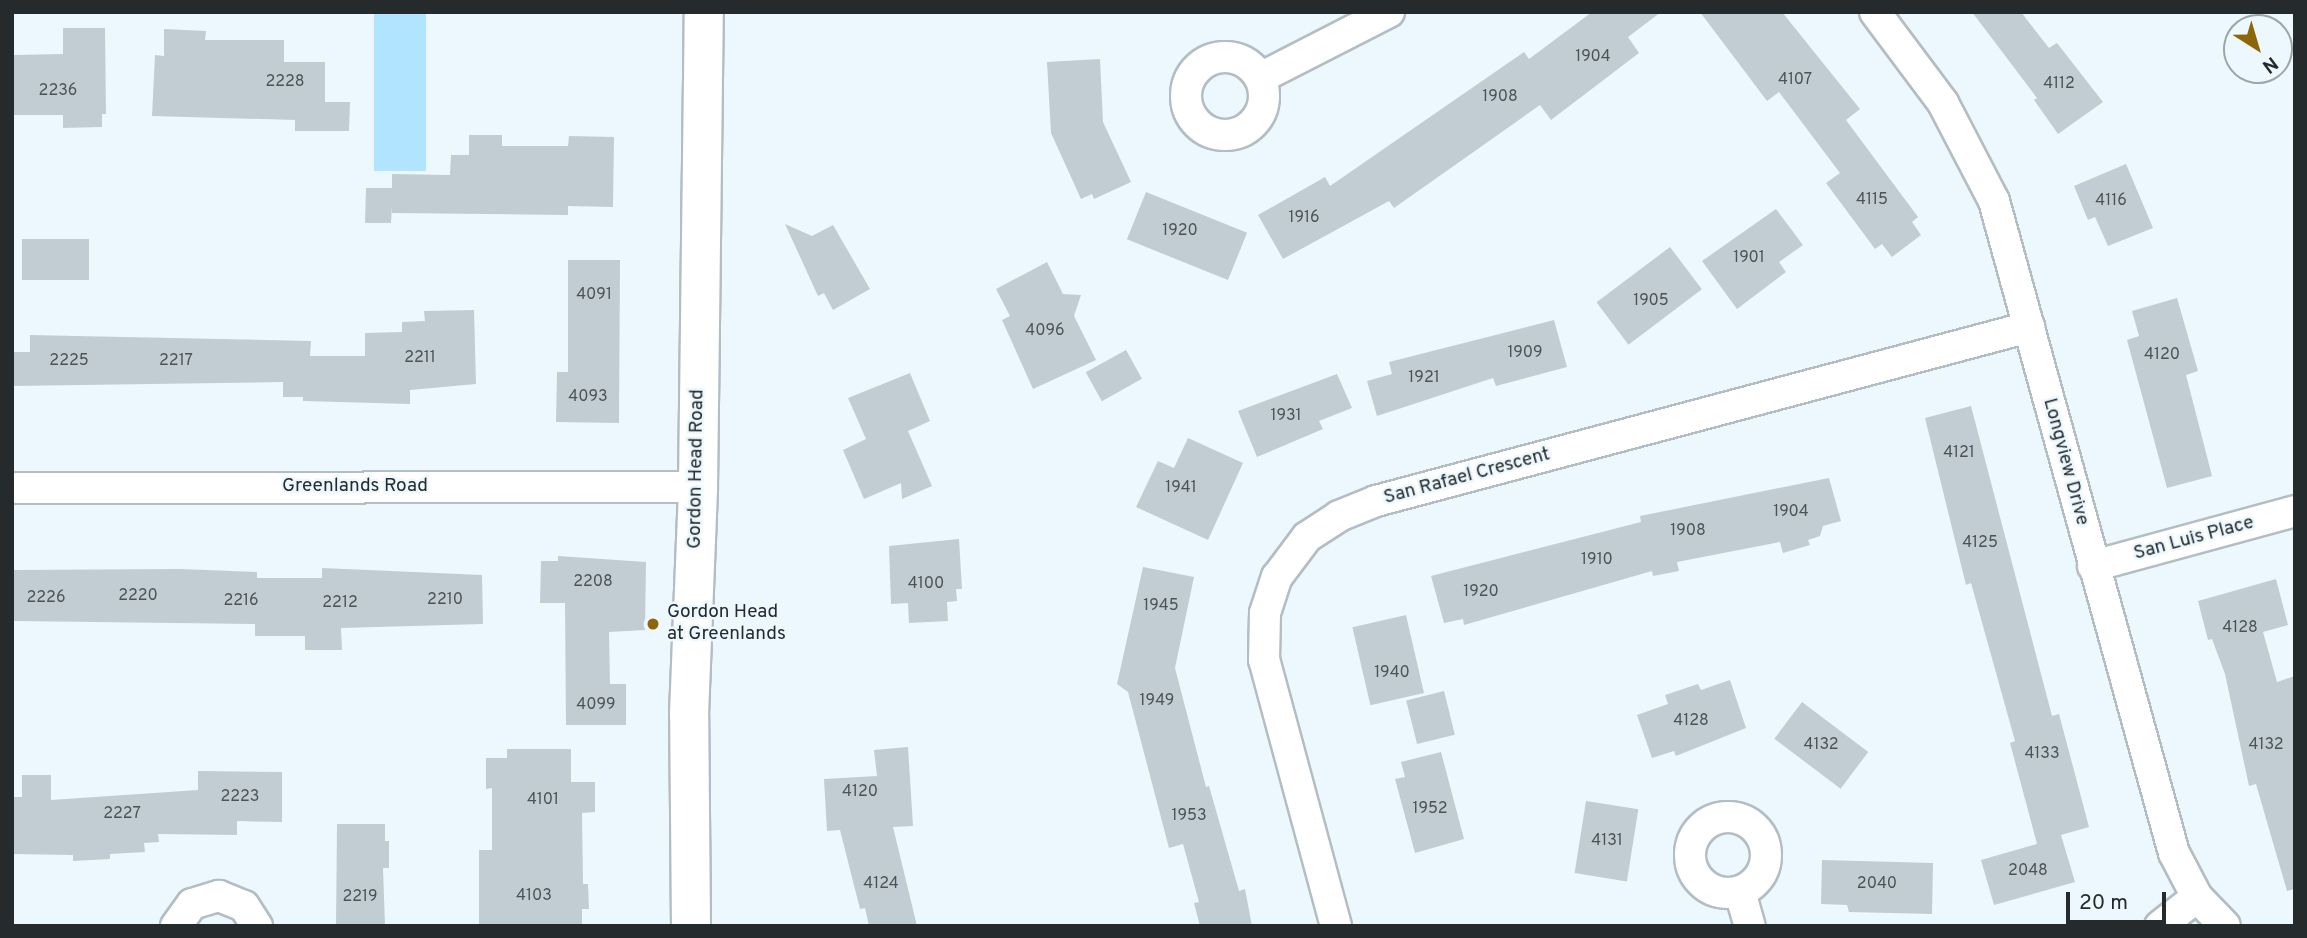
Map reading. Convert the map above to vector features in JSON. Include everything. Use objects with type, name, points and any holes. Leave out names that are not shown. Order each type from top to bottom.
[{"type":"main road","name":"Gordon Head Road","points":[[691,926],[689,714],[698,487],[704,12]]},
{"type":"street","points":[[1259,78],[1389,12]]},
{"type":"street","name":"Longview Drive","points":[[1875,12],[1943,103],[1976,162],[2005,232],[2093,566],[2174,853],[2197,897],[2225,926]]},
{"type":"street","name":"San Rafael Crescent","points":[[1336,926],[1264,660],[1265,613],[1277,577],[1307,537],[1339,516],[1376,501],[2029,327]]},
{"type":"street","name":"Greenlands Road","points":[[12,488],[698,487]]},
{"type":"street","name":"San Luis Place","points":[[2093,566],[2295,511]]},
{"type":"street","points":[[1740,892],[1750,926]]},
{"type":"street","points":[[176,926],[192,904],[219,896],[244,906],[257,926]]},
{"type":"street","points":[[2161,926],[2197,897]]},
{"type":"shaded area","points":[[374,12],[426,12],[426,171],[374,171]]},
{"type":"building","points":[[1592,12],[1661,12],[1628,37],[1639,53],[1551,120],[1540,105],[1394,208],[1389,201],[1283,259],[1258,215],[1325,177],[1330,186],[1524,52],[1529,59]]},
{"type":"building","points":[[1700,12],[1782,12],[1860,109],[1846,120],[1918,217],[1912,222],[1921,235],[1892,257],[1882,244],[1875,249],[1826,183],[1840,173],[1779,92],[1767,101]]},
{"type":"building","points":[[1972,12],[2021,12],[2049,48],[2057,43],[2103,102],[2058,134],[2034,100],[2037,98]]},
{"type":"building","points":[[63,28],[105,28],[106,114],[102,114],[102,127],[63,128],[63,115],[14,115],[13,55],[63,54]]},
{"type":"building","points":[[164,29],[206,31],[205,40],[284,40],[284,62],[325,62],[325,102],[350,102],[349,131],[295,131],[295,120],[152,116],[155,55],[164,56]]},
{"type":"building","points":[[1100,59],[1103,122],[1131,182],[1094,199],[1092,194],[1081,199],[1051,133],[1047,62]]},
{"type":"building","points":[[469,135],[502,135],[502,146],[568,146],[569,136],[614,137],[613,207],[568,206],[568,215],[392,213],[392,205],[391,223],[365,223],[366,188],[392,188],[392,174],[450,175],[451,155],[469,155]]},
{"type":"building","points":[[2126,164],[2153,228],[2108,246],[2095,217],[2088,220],[2074,186]]},
{"type":"building","points":[[1146,192],[1247,233],[1228,280],[1127,239]]},
{"type":"building","points":[[1776,209],[1803,245],[1779,262],[1786,272],[1737,309],[1702,261]]},
{"type":"building","points":[[785,224],[812,236],[833,225],[870,289],[833,310],[824,293],[818,296]]},
{"type":"building","points":[[22,239],[89,239],[89,280],[22,280]]},
{"type":"building","points":[[1670,247],[1702,289],[1628,345],[1597,302]]},
{"type":"building","points":[[568,260],[620,260],[619,423],[556,422],[557,372],[568,372]]},
{"type":"building","points":[[1047,262],[1063,294],[1081,295],[1074,316],[1096,360],[1033,389],[1002,320],[1010,316],[996,289]]},
{"type":"building","points":[[2177,298],[2198,371],[2186,375],[2212,476],[2167,488],[2127,340],[2139,336],[2132,311]]},
{"type":"building","points":[[474,310],[476,384],[410,390],[410,404],[303,401],[303,397],[283,397],[283,382],[12,386],[12,352],[30,352],[30,335],[311,341],[310,356],[365,356],[365,333],[402,332],[402,322],[425,321],[424,311]]},
{"type":"building","points":[[1554,320],[1567,367],[1496,386],[1493,378],[1377,416],[1367,381],[1392,374],[1389,362]]},
{"type":"building","points":[[1126,350],[1142,379],[1102,401],[1086,372]]},
{"type":"building","points":[[910,373],[930,421],[908,431],[932,486],[902,499],[901,483],[864,499],[843,450],[866,439],[848,398]]},
{"type":"building","points":[[1337,374],[1352,408],[1319,421],[1323,429],[1257,457],[1238,411]]},
{"type":"building","points":[[1971,406],[2052,716],[2059,714],[2089,827],[2061,835],[2075,882],[1994,905],[1981,860],[2037,844],[2010,743],[2015,741],[1971,583],[1966,585],[1925,418]]},
{"type":"building","points":[[1188,438],[1243,463],[1208,540],[1136,507],[1158,461],[1174,468]]},
{"type":"building","points":[[1829,478],[1841,521],[1823,526],[1820,536],[1808,540],[1810,545],[1783,553],[1780,542],[1677,562],[1679,571],[1653,576],[1652,571],[1464,625],[1463,619],[1444,623],[1431,576],[1641,522],[1640,516]]},
{"type":"building","points":[[959,539],[962,589],[956,589],[957,601],[947,602],[948,621],[909,623],[908,603],[891,604],[889,546]]},
{"type":"building","points":[[558,556],[646,562],[645,630],[609,632],[610,684],[626,684],[626,725],[566,725],[565,603],[540,603],[541,561],[558,561]]},
{"type":"building","points":[[1143,567],[1194,577],[1175,668],[1206,787],[1209,786],[1239,891],[1245,889],[1252,926],[1200,926],[1194,903],[1199,902],[1183,844],[1169,848],[1128,692],[1117,684]]},
{"type":"building","points":[[322,568],[482,575],[483,624],[341,628],[342,650],[305,650],[305,636],[255,636],[255,624],[12,621],[12,570],[181,569],[257,572],[257,578],[322,578]]},
{"type":"building","points":[[2276,579],[2288,625],[2263,632],[2277,682],[2295,676],[2295,889],[2287,891],[2256,784],[2249,786],[2225,674],[2212,639],[2208,640],[2198,601]]},
{"type":"building","points":[[1406,615],[1424,693],[1370,705],[1352,627]]},
{"type":"building","points":[[1730,680],[1746,728],[1676,756],[1674,751],[1652,758],[1637,715],[1668,704],[1665,695],[1698,684],[1701,690]]},
{"type":"building","points":[[1444,691],[1455,735],[1417,744],[1406,700]]},
{"type":"building","points":[[1802,702],[1868,752],[1841,789],[1774,739]]},
{"type":"building","points":[[908,747],[913,826],[893,827],[917,926],[869,926],[865,908],[860,909],[840,830],[827,831],[824,779],[877,776],[874,750]]},
{"type":"building","points":[[507,749],[571,749],[571,782],[595,782],[595,812],[582,813],[583,884],[588,884],[589,909],[582,909],[582,926],[479,926],[479,850],[492,850],[492,788],[486,789],[486,758],[507,758]]},
{"type":"building","points":[[1441,752],[1464,839],[1415,853],[1395,779],[1405,777],[1401,762]]},
{"type":"building","points":[[198,771],[282,772],[282,822],[237,821],[237,835],[158,834],[159,842],[144,843],[145,852],[110,854],[110,859],[73,861],[73,855],[12,854],[12,797],[22,797],[22,775],[51,775],[51,800],[198,790]]},
{"type":"building","points":[[1586,801],[1638,809],[1627,881],[1575,873]]},
{"type":"building","points":[[337,824],[385,824],[385,841],[389,841],[389,868],[383,868],[385,926],[336,926]]},
{"type":"building","points":[[1822,860],[1933,863],[1932,914],[1849,912],[1847,905],[1821,904]]},
{"type":"place","name":"Gordon Head at Greenlands","points":[[653,624]]}]
